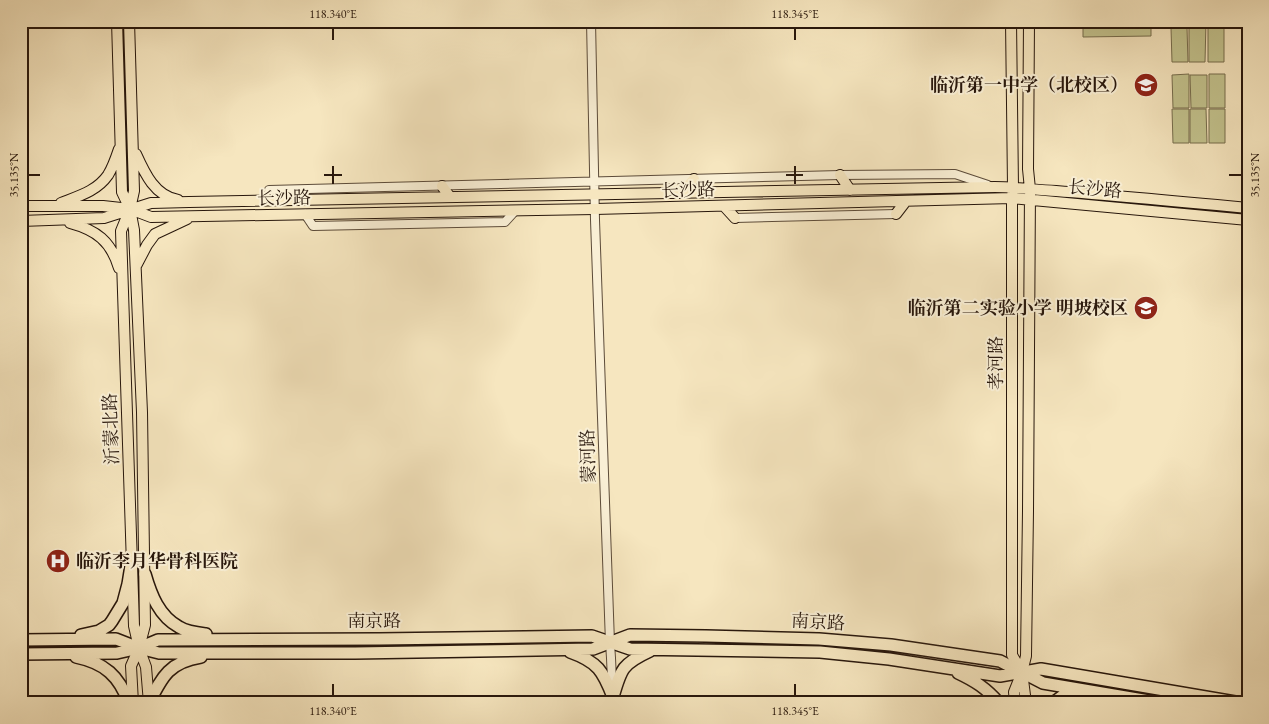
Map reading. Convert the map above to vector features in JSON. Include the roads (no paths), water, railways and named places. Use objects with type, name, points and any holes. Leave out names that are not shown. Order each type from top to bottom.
[{"type":"highway","points":[[55,640],[92,633],[109,625],[123,603],[132,559]]},
{"type":"highway","points":[[145,574],[157,605],[165,616],[179,627],[191,632],[235,640]]},
{"type":"highway","name":"南京路","points":[[21,640],[116,639],[159,653],[355,653],[592,650],[630,635],[819,639],[891,645],[1000,661],[1042,683],[1161,703]]},
{"type":"highway","name":"南京路","points":[[21,654],[117,653],[139,648],[158,640],[592,636],[630,649],[820,652],[889,659],[1000,676],[1042,669],[1241,703]]},
{"type":"highway","points":[[613,700],[618,679],[625,665],[653,649]]},
{"type":"highway","points":[[564,650],[583,656],[596,664],[605,677],[613,700]]},
{"type":"highway","points":[[149,703],[166,672],[176,665],[196,658],[235,653]]},
{"type":"highway","points":[[57,654],[83,659],[97,664],[112,673],[131,703]]},
{"type":"highway","points":[[948,668],[977,682],[999,703]]},
{"type":"highway","points":[[1053,703],[1064,694],[1091,691]]},
{"type":"main road","name":"沂蒙北路","points":[[117,21],[122,192],[130,209],[134,230],[142,412],[146,625],[131,666],[131,703]]},
{"type":"main road","name":"沂蒙北路","points":[[129,21],[134,191],[130,209],[121,231],[122,281],[134,626],[139,648],[146,666],[149,703]]},
{"type":"main road","name":"孝河路","points":[[1011,21],[1013,192],[1012,655],[1022,672],[1026,703]]},
{"type":"main road","name":"孝河路","points":[[1015,703],[1014,692],[1026,656],[1030,194],[1028,169],[1028,21]]},
{"type":"main road","points":[[55,205],[94,189],[108,174],[121,146]]},
{"type":"main road","points":[[133,149],[144,173],[155,187],[168,198],[189,202]]},
{"type":"main road","points":[[840,174],[850,190]]},
{"type":"main road","points":[[682,193],[694,179]]},
{"type":"main road","points":[[442,186],[450,197]]},
{"type":"main road","name":"长沙路","points":[[22,223],[104,218],[151,203],[994,187],[1013,192],[1248,220]]},
{"type":"main road","points":[[262,200],[269,190]]},
{"type":"main road","name":"长沙路","points":[[21,206],[104,206],[130,209],[151,217],[906,201],[1013,192]]},
{"type":"main road","name":"长沙路","points":[[1030,194],[1112,195],[1248,208]]},
{"type":"main road","points":[[896,214],[906,201]]},
{"type":"main road","points":[[724,206],[735,218]]},
{"type":"main road","points":[[136,267],[155,234],[195,216]]},
{"type":"main road","points":[[59,220],[84,227],[97,234],[108,245],[115,256],[122,281]]},
{"type":"street","name":"蒙河路","points":[[591,21],[594,195],[613,700]]},
{"type":"street","points":[[269,190],[840,174],[955,174],[994,187]]},
{"type":"street","points":[[735,218],[896,214]]},
{"type":"place","name":"临沂第一中学（北校区）","points":[[1146,85]]},
{"type":"place","name":"临沂第二实验小学 明坡校区","points":[[1146,308]]},
{"type":"place","name":"临沂李月华骨科医院","points":[[58,561]]}]
